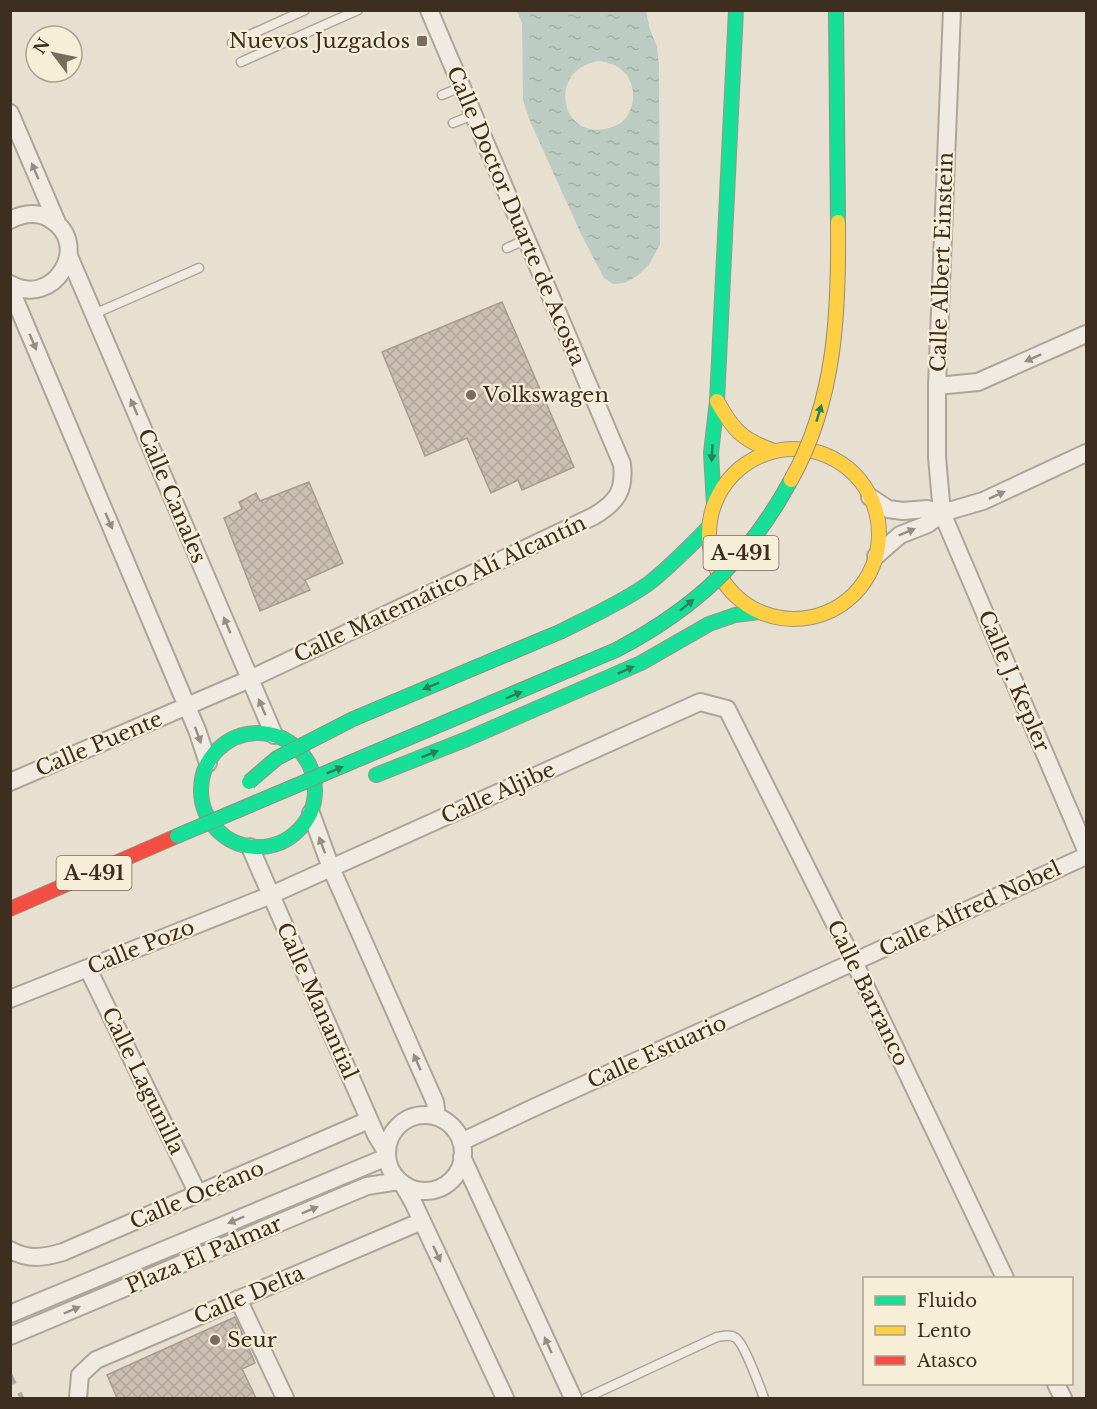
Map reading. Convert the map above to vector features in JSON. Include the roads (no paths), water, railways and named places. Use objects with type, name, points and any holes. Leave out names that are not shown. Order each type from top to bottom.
[{"type":"main road","points":[[714,505],[710,481],[713,416],[717,401],[736,10]]},
{"type":"main road","name":"A-491","points":[[10,909],[616,650],[668,620],[692,602],[751,542],[784,494],[810,440],[828,385],[836,327],[838,270],[836,10]]},
{"type":"main road","points":[[717,401],[733,430],[749,443],[776,457]]},
{"type":"main road","points":[[776,457],[789,438]]},
{"type":"main road","points":[[798,449],[822,453],[843,465],[861,481],[870,497],[879,526],[876,556],[864,582],[851,597],[835,609],[817,616],[797,619],[778,618],[759,612],[737,598],[720,578],[711,553],[709,527],[714,505],[723,486],[737,470],[754,458],[776,457],[798,449]]},
{"type":"main road","points":[[320,754],[244,784],[277,758],[353,719],[562,631],[613,605],[642,588],[678,559],[709,527]]},
{"type":"main road","name":"A-491","points":[[701,566],[727,540]]},
{"type":"main road","points":[[364,779],[573,694],[641,663],[710,624],[735,615],[759,612]]},
{"type":"main road","points":[[259,733],[274,735],[289,742],[302,752],[310,766],[315,781],[311,813],[292,837],[265,848],[250,848],[234,843],[221,835],[207,816],[201,793],[202,777],[217,750],[229,741],[243,735],[259,733]]},
{"type":"main road","points":[[242,808],[276,808],[331,790]]},
{"type":"main road","points":[[189,808],[219,795]]},
{"type":"street","name":"Calle Doctor Duarte de Acosta","points":[[429,10],[622,464],[624,478],[621,489]]},
{"type":"street","name":"Calle Albert Einstein","points":[[942,513],[937,457],[937,386],[952,10]]},
{"type":"street","points":[[10,113],[58,225]]},
{"type":"street","points":[[10,220],[19,215],[35,214],[44,216],[58,225]]},
{"type":"street","name":"Calle Canales","points":[[58,225],[68,241],[69,256],[274,735]]},
{"type":"street","points":[[10,286],[23,289],[44,288],[63,272],[69,256]]},
{"type":"street","points":[[10,286],[187,707],[208,763]]},
{"type":"street","points":[[937,386],[978,382],[1086,334]]},
{"type":"street","points":[[876,556],[900,535],[928,524],[942,513],[983,501],[1086,453]]},
{"type":"street","name":"Calle Matemático Alí Alcantín","points":[[187,707],[594,516],[608,508],[621,489]]},
{"type":"street","points":[[870,497],[888,509],[903,511],[927,509],[942,513]]},
{"type":"street","name":"Calle J. Kepler","points":[[942,513],[1086,850]]},
{"type":"street","name":"Calle Aljibe","points":[[271,895],[700,702],[727,709]]},
{"type":"street","name":"Calle Puente","points":[[10,782],[187,707]]},
{"type":"street","name":"Calle Barranco","points":[[727,709],[854,963],[1005,1277]]},
{"type":"street","points":[[311,813],[331,868],[435,1102],[438,1117]]},
{"type":"street","name":"Calle Manantial","points":[[250,848],[369,1120],[387,1155]]},
{"type":"street","name":"Calle Alfred Nobel","points":[[854,963],[1086,856]]},
{"type":"street","name":"Calle Pozo","points":[[10,999],[271,895]]},
{"type":"street","name":"Calle Estuario","points":[[462,1150],[533,1108],[854,963]]},
{"type":"street","name":"Calle Lagunilla","points":[[88,969],[198,1194]]},
{"type":"street","points":[[505,1398],[422,1221],[389,1166],[387,1155],[391,1136],[403,1122],[420,1115],[438,1117],[453,1126],[573,1398]]},
{"type":"street","name":"Calle Océano","points":[[16,1253],[33,1258],[63,1252],[369,1120]]},
{"type":"street","points":[[400,1182],[412,1189],[423,1191],[434,1190],[444,1185],[453,1178],[462,1150]]},
{"type":"street","name":"Plaza El Palmar","points":[[10,1314],[387,1155]]},
{"type":"street","name":"Plaza El Palmar","points":[[14,1334],[367,1186],[400,1182]]},
{"type":"street","name":"Calle Delta","points":[[78,1398],[80,1375],[96,1360],[422,1221]]},
{"type":"street","points":[[238,1299],[285,1398]]},
{"type":"lane","points":[[231,43],[305,10]]},
{"type":"lane","points":[[240,62],[358,10]]},
{"type":"lane","points":[[442,95],[461,87]]},
{"type":"lane","points":[[453,123],[473,115]]},
{"type":"lane","points":[[507,248],[527,239]]},
{"type":"lane","points":[[94,314],[199,268]]},
{"type":"lane","points":[[585,1398],[717,1337],[729,1336],[736,1338],[743,1349],[764,1398]]},
{"type":"water","points":[[517,11],[646,11],[650,30],[657,46],[659,65],[660,244],[649,265],[625,283],[613,284],[604,278],[581,234],[529,119],[523,100],[522,23]],"holes":[[[601,61],[612,64],[624,72],[632,85],[632,107],[624,120],[617,125],[604,129],[588,129],[577,122],[569,112],[565,100],[567,87],[573,75],[584,66]]]},
{"type":"railway","points":[[10,1375],[22,1398]]},
{"type":"place","name":"Nuevos Juzgados","points":[[422,41]]},
{"type":"place","name":"Volkswagen","points":[[471,395]]},
{"type":"place","name":"Seur","points":[[215,1340]]}]
